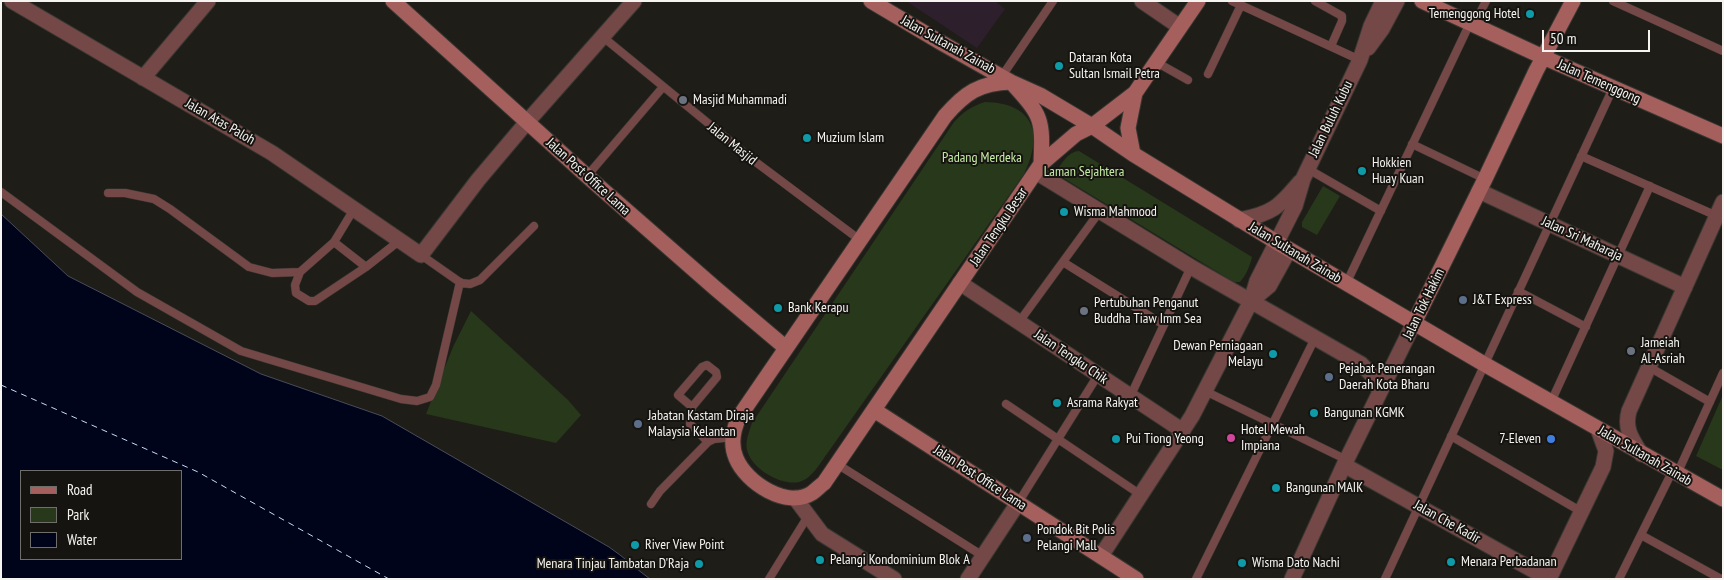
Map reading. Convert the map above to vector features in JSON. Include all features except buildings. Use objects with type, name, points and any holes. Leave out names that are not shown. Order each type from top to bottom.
[{"type":"main road","name":"Jalan Post Office Lama","points":[[393,1],[586,176],[786,348]]},
{"type":"main road","name":"Jalan Sultanah Zainab","points":[[871,1],[1006,79],[1040,95],[1092,126],[1132,154],[1346,284],[1641,454],[1723,499]]},
{"type":"main road","points":[[1132,154],[1128,128],[1135,93],[1198,1]]},
{"type":"main road","name":"Jalan Temenggong","points":[[1422,1],[1543,57],[1723,136]]},
{"type":"main road","name":"Jalan Tok Hakim","points":[[1414,323],[1543,57],[1573,1]]},
{"type":"main road","points":[[795,498],[778,495],[763,489],[742,470],[732,444],[734,429],[739,417],[945,116],[956,103],[977,88],[1006,79],[1035,109],[1040,121],[1042,132],[1039,168]]},
{"type":"main road","name":"Jalan Tengku Besar","points":[[795,498],[811,494],[824,483],[1039,168],[1076,134],[1092,126],[1135,93]]},
{"type":"main road","name":"Jalan Post Office Lama","points":[[874,410],[1136,579]]},
{"type":"street","name":"Jalan Atas Paloh","points":[[12,1],[272,153],[421,255]]},
{"type":"street","points":[[143,78],[208,1]]},
{"type":"street","points":[[421,255],[478,180],[526,122],[634,1]]},
{"type":"street","points":[[1142,1],[1180,27]]},
{"type":"street","name":"Jalan Buluh Kubu","points":[[1283,247],[1305,174],[1360,60],[1371,26],[1383,1]]},
{"type":"street","name":"Jalan Buluh Kubu","points":[[1360,60],[1382,29],[1397,1]]},
{"type":"street","points":[[1039,168],[1100,211],[1191,267],[1368,369],[1380,392]]},
{"type":"street","name":"Jalan Buluh Kubu","points":[[1239,220],[1256,217],[1274,210],[1305,174]]},
{"type":"street","name":"Jalan Sri Maharaja","points":[[1482,185],[1550,224],[1684,287]]},
{"type":"street","points":[[1641,454],[1631,438],[1626,420],[1720,209]]},
{"type":"street","points":[[1101,556],[1182,431],[1205,391],[1251,301],[1257,281],[1283,247]]},
{"type":"street","name":"Jalan Tengku Chik","points":[[960,283],[1182,431]]},
{"type":"street","name":"Jalan Tok Hakim","points":[[1292,579],[1346,462],[1414,323]]},
{"type":"street","points":[[1549,579],[1603,467],[1605,459],[1604,442],[1598,429]]},
{"type":"street","name":"Jalan Che Kadir","points":[[1346,462],[1418,506],[1549,579]]},
{"type":"street","points":[[795,498],[822,534],[894,579]]},
{"type":"street","points":[[968,579],[1018,503]]},
{"type":"lane","points":[[1006,79],[1053,1]]},
{"type":"lane","points":[[1232,1],[1246,5],[1360,60]]},
{"type":"lane","points":[[1315,1],[1338,12],[1342,16],[1342,21],[1331,46]]},
{"type":"lane","points":[[1346,284],[1412,144],[1472,24],[1486,1]]},
{"type":"lane","points":[[1613,1],[1723,51]]},
{"type":"lane","points":[[1208,74],[1246,5]]},
{"type":"lane","name":"Jalan Masjid","points":[[609,42],[753,160],[860,240]]},
{"type":"lane","points":[[1156,62],[1188,80]]},
{"type":"lane","points":[[586,176],[663,87]]},
{"type":"lane","points":[[1384,579],[1613,88]]},
{"type":"lane","points":[[1412,144],[1482,185]]},
{"type":"lane","points":[[1581,156],[1650,186],[1720,209]]},
{"type":"lane","points":[[1305,174],[1381,211]]},
{"type":"lane","points":[[1551,402],[1650,186]]},
{"type":"lane","points":[[1,192],[137,292],[241,351],[401,399],[417,401],[430,397],[436,385],[460,282]]},
{"type":"lane","points":[[108,193],[125,193],[154,199],[170,208],[249,267],[272,273],[300,272]]},
{"type":"lane","points":[[354,209],[334,242],[300,272],[295,285],[296,293],[309,301],[315,301],[366,267],[399,241]]},
{"type":"lane","points":[[1019,322],[1100,211]]},
{"type":"lane","points":[[421,255],[460,282],[470,284],[480,280],[534,226]]},
{"type":"lane","points":[[334,242],[366,267]]},
{"type":"lane","points":[[1063,262],[1164,325]]},
{"type":"lane","points":[[1130,397],[1191,267]]},
{"type":"lane","points":[[1518,291],[1586,327]]},
{"type":"lane","points":[[1196,579],[1315,338]]},
{"type":"lane","points":[[692,407],[678,395],[702,367],[707,365],[716,372],[717,377],[692,407],[690,424],[708,442]]},
{"type":"lane","points":[[1649,367],[1710,402]]},
{"type":"lane","points":[[1619,579],[1675,473],[1723,373]]},
{"type":"lane","points":[[1018,503],[1098,375]]},
{"type":"lane","points":[[1205,391],[1346,462]]},
{"type":"lane","points":[[1006,404],[1141,495]]},
{"type":"lane","points":[[1451,436],[1582,512]]},
{"type":"lane","points":[[651,504],[660,491],[708,442],[714,439],[733,437]]},
{"type":"lane","points":[[837,464],[983,556]]},
{"type":"lane","points":[[769,579],[808,516]]},
{"type":"lane","points":[[1641,535],[1721,579]]},
{"type":"shaded area","points":[[906,1],[995,1],[1005,9],[977,48]]},
{"type":"green space","name":"Padang Merdeka","points":[[985,102],[1015,108],[1030,123],[1033,134],[1033,146],[1024,174],[815,470],[802,481],[791,483],[767,474],[754,463],[747,450],[747,440],[752,423],[954,122],[968,110]]},
{"type":"green space","name":"Laman Sejahtera","points":[[1079,151],[1252,257],[1248,270],[1240,282],[1234,282],[1055,173],[1068,156]]},
{"type":"green space","points":[[1323,186],[1340,196],[1317,235],[1302,227],[1302,222]]},
{"type":"green space","points":[[471,311],[568,400],[581,415],[556,443],[426,414],[453,347]]},
{"type":"green space","points":[[1723,395],[1723,470],[1696,456]]},
{"type":"water","points":[[1,214],[68,276],[261,374],[382,416],[609,547],[650,579],[1,579]]},
{"type":"ferry route","points":[[1,385],[198,472],[389,579]]},
{"type":"place","name":"Temenggong Hotel","points":[[1530,14]]},
{"type":"place","name":"Dataran Kota Sultan Ismail Petra","points":[[1059,66]]},
{"type":"place","name":"Masjid Muhammadi","points":[[683,100]]},
{"type":"place","name":"Muzium Islam","points":[[807,138]]},
{"type":"place","name":"Hokkien Huay Kuan","points":[[1362,171]]},
{"type":"place","name":"Wisma Mahmood","points":[[1064,212]]},
{"type":"place","name":"J&T Express","points":[[1463,300]]},
{"type":"place","name":"Bank Kerapu","points":[[778,308]]},
{"type":"place","name":"Pertubuhan Penganut Buddha Tiaw Imm Sea","points":[[1084,311]]},
{"type":"place","name":"Jameiah Al-Asriah","points":[[1631,351]]},
{"type":"place","name":"Dewan Perniagaan Melayu","points":[[1273,354]]},
{"type":"place","name":"Pejabat Penerangan Daerah Kota Bharu","points":[[1329,377]]},
{"type":"place","name":"Asrama Rakyat","points":[[1057,403]]},
{"type":"place","name":"Bangunan KGMK","points":[[1314,413]]},
{"type":"place","name":"Jabatan Kastam Diraja Malaysia Kelantan","points":[[638,424]]},
{"type":"place","name":"Hotel Mewah Impiana","points":[[1231,438]]},
{"type":"place","name":"Pui Tiong Yeong","points":[[1116,439]]},
{"type":"place","name":"7-Eleven","points":[[1551,439]]},
{"type":"place","name":"Bangunan MAIK","points":[[1276,488]]},
{"type":"place","name":"Pondok Bit Polis Pelangi Mall","points":[[1027,538]]},
{"type":"place","name":"River View Point","points":[[635,545]]},
{"type":"place","name":"Pelangi Kondominium Blok A","points":[[820,560]]},
{"type":"place","name":"Menara Perbadanan","points":[[1451,562]]},
{"type":"place","name":"Wisma Dato Nachi","points":[[1242,563]]},
{"type":"place","name":"Menara Tinjau Tambatan D'Raja","points":[[699,564]]}]
